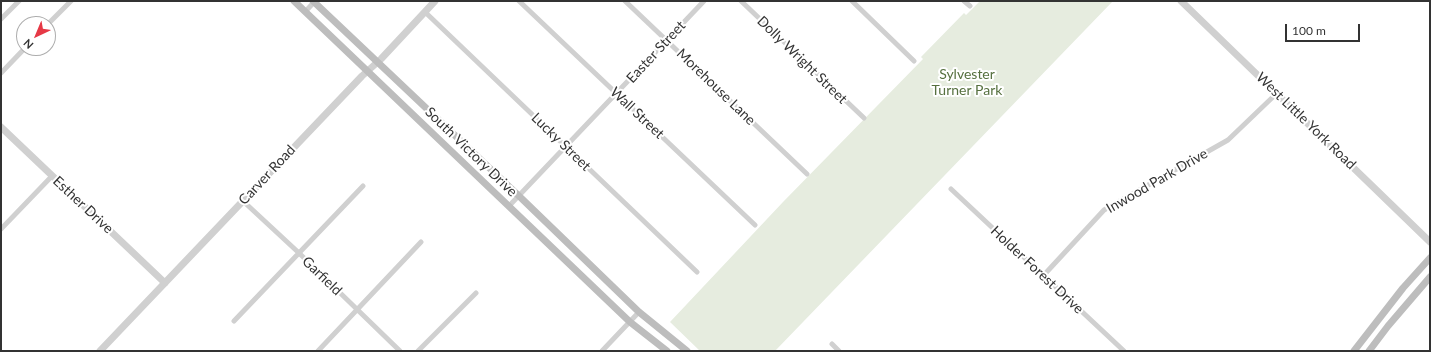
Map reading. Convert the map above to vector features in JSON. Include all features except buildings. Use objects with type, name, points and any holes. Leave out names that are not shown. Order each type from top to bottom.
[{"type":"main road","name":"South Victory Drive","points":[[294,1],[630,322],[667,351]]},
{"type":"main road","name":"South Victory Drive","points":[[314,1],[639,312],[687,351]]},
{"type":"main road","points":[[440,141],[450,130]]},
{"type":"main road","points":[[1354,351],[1403,288],[1430,258]]},
{"type":"main road","points":[[1369,351],[1388,326],[1430,277]]},
{"type":"main road","points":[[1377,321],[1388,326]]},
{"type":"street","points":[[1,20],[19,1]]},
{"type":"street","points":[[56,16],[71,1]]},
{"type":"street","points":[[305,12],[314,1]]},
{"type":"street","name":"Carver Road","points":[[100,351],[435,1]]},
{"type":"street","name":"Wall Street","points":[[519,1],[755,225]]},
{"type":"street","name":"Morehouse Lane","points":[[625,1],[807,174]]},
{"type":"street","name":"Easter Street","points":[[509,206],[704,1]]},
{"type":"street","name":"Dolly Wright Street","points":[[741,1],[864,118]]},
{"type":"street","points":[[852,1],[914,61]]},
{"type":"street","points":[[964,1],[970,6]]},
{"type":"street","name":"West Little York Road","points":[[1181,1],[1430,242]]},
{"type":"street","name":"Lucky Street","points":[[425,12],[697,272]]},
{"type":"street","points":[[1,73],[17,56]]},
{"type":"street","name":"Inwood Park Drive","points":[[1043,276],[1104,210],[1228,140],[1276,94]]},
{"type":"street","name":"Esther Drive","points":[[1,127],[165,283]]},
{"type":"street","points":[[1,229],[52,176]]},
{"type":"street","points":[[234,321],[363,186]]},
{"type":"street","name":"Holder Forest Drive","points":[[951,189],[1124,351]]},
{"type":"street","name":"Garfield","points":[[243,201],[400,351]]},
{"type":"street","points":[[318,351],[421,242]]},
{"type":"street","points":[[418,351],[476,293]]},
{"type":"street","points":[[602,351],[639,312]]},
{"type":"street","points":[[832,344],[839,351]]},
{"type":"green space","name":"Sylvester Turner Park","points":[[980,1],[1113,1],[775,351],[700,351],[670,322],[783,202],[923,59],[921,57],[964,13],[966,15]]}]
